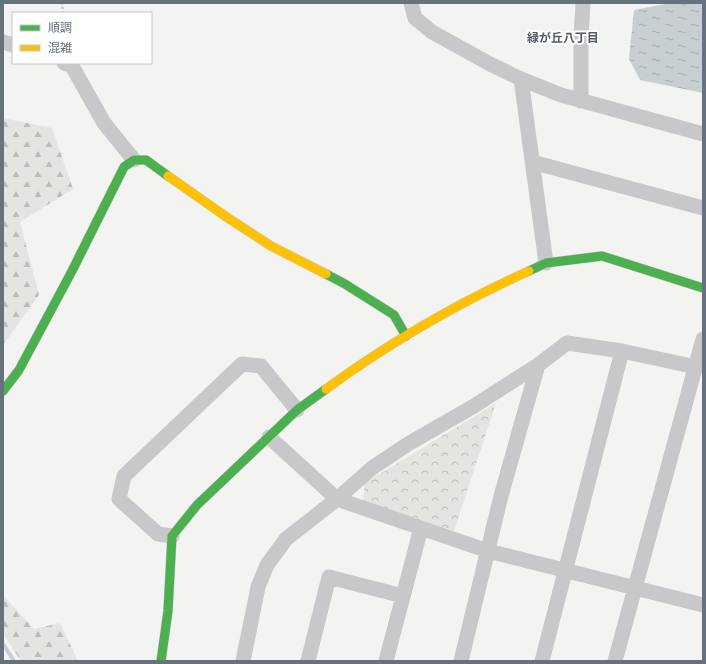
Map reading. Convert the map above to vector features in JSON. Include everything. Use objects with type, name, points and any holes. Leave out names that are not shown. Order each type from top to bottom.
[{"type":"street","points":[[411,3],[415,18],[432,32],[490,64],[521,78],[561,95],[703,134]]},
{"type":"street","points":[[581,101],[581,37],[583,3]]},
{"type":"street","points":[[67,64],[72,66],[104,124],[134,160]]},
{"type":"street","points":[[521,78],[546,262]]},
{"type":"street","points":[[3,391],[19,370],[72,271],[124,168],[134,160],[146,160],[228,218],[271,246],[351,288],[394,315],[406,336]]},
{"type":"street","points":[[532,162],[703,208]]},
{"type":"street","points":[[161,661],[168,611],[172,536],[197,505],[297,410],[360,364],[487,290],[546,262],[602,256],[703,288]]},
{"type":"street","points":[[615,661],[703,339]]},
{"type":"street","points":[[243,661],[258,587],[267,565],[286,539],[337,499],[378,464],[408,444],[474,406],[538,365],[567,343],[622,352],[696,367]]},
{"type":"street","points":[[542,661],[622,352]]},
{"type":"street","points":[[172,536],[158,534],[119,499],[124,476],[242,364],[261,366],[297,410]]},
{"type":"street","points":[[461,661],[501,496],[538,365]]},
{"type":"street","points":[[269,437],[337,499],[488,551],[703,605]]},
{"type":"street","points":[[386,661],[421,528]]},
{"type":"street","points":[[308,661],[329,577],[403,596]]},
{"type":"green space","points":[[3,118],[52,128],[73,189],[20,222],[39,295],[3,345]]},
{"type":"green space","points":[[496,403],[454,531],[363,501],[365,483]]},
{"type":"green space","points":[[3,595],[34,629],[60,623],[78,661],[21,661],[3,634]]},
{"type":"water","points":[[671,3],[703,3],[703,93],[640,80],[629,59],[634,10]]},
{"type":"waterway","points":[[3,644],[14,661]]},
{"type":"traffic: fast","points":[[3,391],[19,370],[72,271],[124,167],[134,160],[146,160],[168,176]]},
{"type":"traffic: fast","points":[[529,271],[546,263],[602,256],[703,288]]},
{"type":"traffic: fast","points":[[326,274],[345,284],[394,315],[406,336]]},
{"type":"traffic: fast","points":[[161,661],[168,611],[172,536],[197,505],[297,410],[326,389]]},
{"type":"traffic: slow","points":[[168,176],[271,246],[326,274]]},
{"type":"traffic: slow","points":[[326,389],[374,356],[424,325],[476,296],[529,271]]},
{"type":"district","name":"緑が丘八丁目","points":[[563,38]]}]
